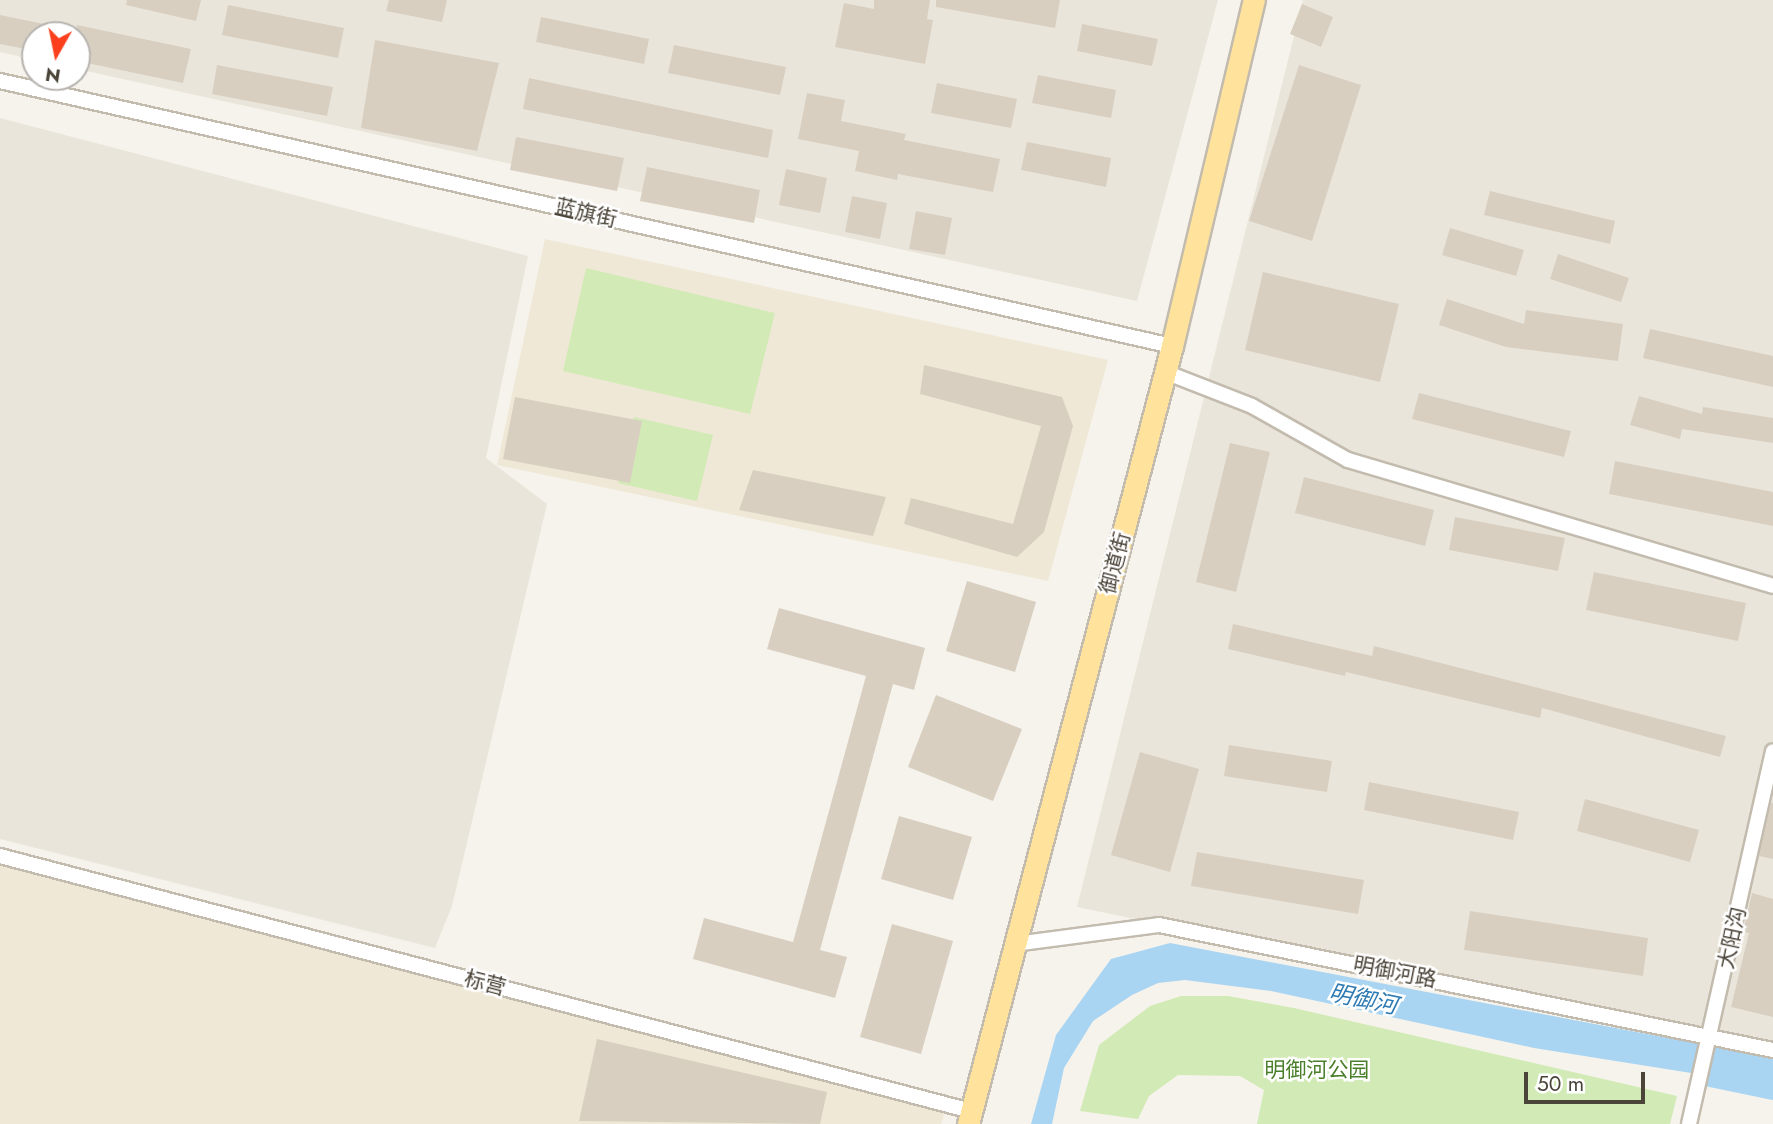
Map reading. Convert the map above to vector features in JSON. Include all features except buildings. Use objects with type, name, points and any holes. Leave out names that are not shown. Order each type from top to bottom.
[{"type":"main road","name":"御道街","points":[[969,1117],[1172,345],[1254,0]]},
{"type":"street","name":"蓝旗街","points":[[0,81],[1172,345]]},
{"type":"street","points":[[1165,372],[1252,407],[1348,460],[1773,586]]},
{"type":"street","name":"大阳沟","points":[[1689,1124],[1711,1036],[1773,751]]},
{"type":"street","name":"标营","points":[[0,856],[969,1117]]},
{"type":"street","name":"明御河路","points":[[1015,944],[1159,925],[1773,1050]]},
{"type":"shaded area","points":[[0,0],[1218,0],[1137,301],[91,72],[91,21],[21,21],[21,57],[0,52]]},
{"type":"shaded area","points":[[1303,0],[1773,0],[1773,1050],[1077,907]]},
{"type":"shaded area","points":[[0,118],[528,256],[486,458],[547,504],[452,906],[435,948],[0,839]]},
{"type":"shaded area","points":[[545,239],[1108,360],[1048,581],[497,465]]},
{"type":"shaded area","points":[[0,857],[945,1111],[941,1124],[0,1124]]},
{"type":"green space","points":[[586,268],[775,313],[750,414],[563,371]]},
{"type":"green space","points":[[634,417],[713,435],[697,501],[618,483]]},
{"type":"green space","name":"明御河公园","points":[[1181,996],[1228,996],[1294,1008],[1677,1096],[1670,1124],[1257,1124],[1264,1090],[1240,1076],[1178,1075],[1149,1096],[1138,1119],[1080,1111],[1099,1045],[1150,1006]]},
{"type":"water","name":"明御河","points":[[1170,943],[1773,1058],[1773,1086],[1534,1048],[1271,991],[1185,980],[1158,983],[1132,995],[1093,1021],[1064,1068],[1052,1124],[1031,1124],[1056,1035],[1111,959]]},
{"type":"waterway","name":"明御河","points":[[1711,1073],[1773,1086]]}]
